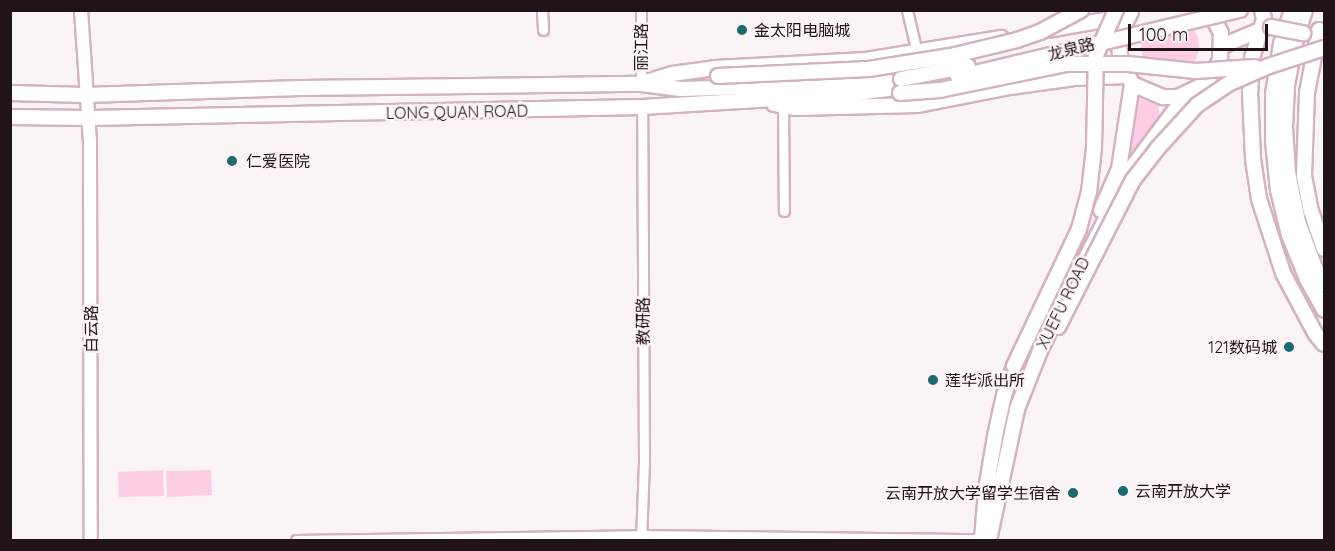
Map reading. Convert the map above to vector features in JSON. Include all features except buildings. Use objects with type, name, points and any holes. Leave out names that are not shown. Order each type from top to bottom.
[{"type":"main road","name":"白云路","points":[[81,10],[89,118],[91,540]]},
{"type":"main road","points":[[641,84],[718,76],[869,69],[955,55],[1024,38],[1081,10]]},
{"type":"main road","name":"龙泉路","points":[[901,86],[957,69],[1201,10]]},
{"type":"main road","points":[[1209,10],[1221,33],[1222,46],[1264,21]]},
{"type":"main road","name":"龙泉路","points":[[901,86],[959,77],[1239,10]]},
{"type":"main road","points":[[1292,10],[1293,40],[1287,85],[1285,127],[1288,172],[1298,222],[1315,268],[1324,285]]},
{"type":"main road","points":[[1305,10],[1273,94],[1273,141],[1278,190],[1288,235],[1306,279],[1324,310]]},
{"type":"main road","points":[[641,84],[672,74],[715,68],[820,64],[917,53],[1126,12]]},
{"type":"main road","points":[[984,540],[1011,408],[1034,348],[1119,169],[1130,80],[1121,62],[1119,46],[1126,12]]},
{"type":"main road","points":[[984,540],[986,490],[1004,395],[1014,366],[1079,229],[1089,192],[1094,147],[1096,55],[1126,12]]},
{"type":"main road","points":[[1264,21],[1293,40]]},
{"type":"main road","points":[[1264,21],[1254,48],[1250,92],[1253,159],[1259,199],[1283,273],[1315,333],[1324,344]]},
{"type":"main road","points":[[1293,40],[1322,28]]},
{"type":"main road","points":[[1322,28],[1306,93],[1304,176],[1311,211],[1324,249]]},
{"type":"main road","points":[[1238,38],[1251,41],[1254,48]]},
{"type":"main road","name":"XUEFU ROAD","points":[[984,540],[1017,410],[1040,351],[1131,169],[1181,102],[1214,74],[1220,61],[1222,46]]},
{"type":"main road","points":[[1017,410],[1133,180],[1157,149],[1197,105],[1230,83],[1269,66],[1324,48]]},
{"type":"main road","points":[[901,86],[940,90],[1065,64],[1128,64],[1196,71],[1269,66]]},
{"type":"main road","points":[[751,100],[783,106],[918,105],[1042,82],[1130,80],[1163,97],[1178,97],[1193,92]]},
{"type":"main road","name":"LONG QUAN ROAD","points":[[10,93],[86,95],[300,88],[641,84],[681,89],[901,86]]},
{"type":"main road","name":"LONG QUAN ROAD","points":[[10,117],[89,118],[642,107],[840,95],[901,86]]},
{"type":"street","points":[[542,10],[543,30]]},
{"type":"street","name":"丽江路","points":[[641,10],[641,84]]},
{"type":"street","points":[[907,10],[917,53]]},
{"type":"street","points":[[783,106],[784,211]]},
{"type":"street","name":"教研路","points":[[641,538],[642,107]]},
{"type":"street","points":[[296,540],[641,538],[984,540]]},
{"type":"shaded area","points":[[1170,17],[1181,19],[1194,30],[1199,46],[1197,57],[1186,70],[1170,75],[1159,73],[1146,62],[1141,46],[1143,35],[1154,22]]},
{"type":"shaded area","points":[[1138,98],[1158,105],[1160,117],[1127,162],[1125,160]]},
{"type":"shaded area","points":[[163,470],[164,496],[119,497],[118,472]]},
{"type":"shaded area","points":[[211,470],[212,495],[167,497],[166,471]]},
{"type":"place","name":"金太阳电脑城","points":[[742,30]]},
{"type":"place","name":"仁爱医院","points":[[232,161]]},
{"type":"place","name":"121数码城","points":[[1289,347]]},
{"type":"place","name":"莲华派出所","points":[[933,380]]},
{"type":"place","name":"云南开放大学","points":[[1123,491]]},
{"type":"place","name":"云南开放大学留学生宿舍","points":[[1073,493]]}]
